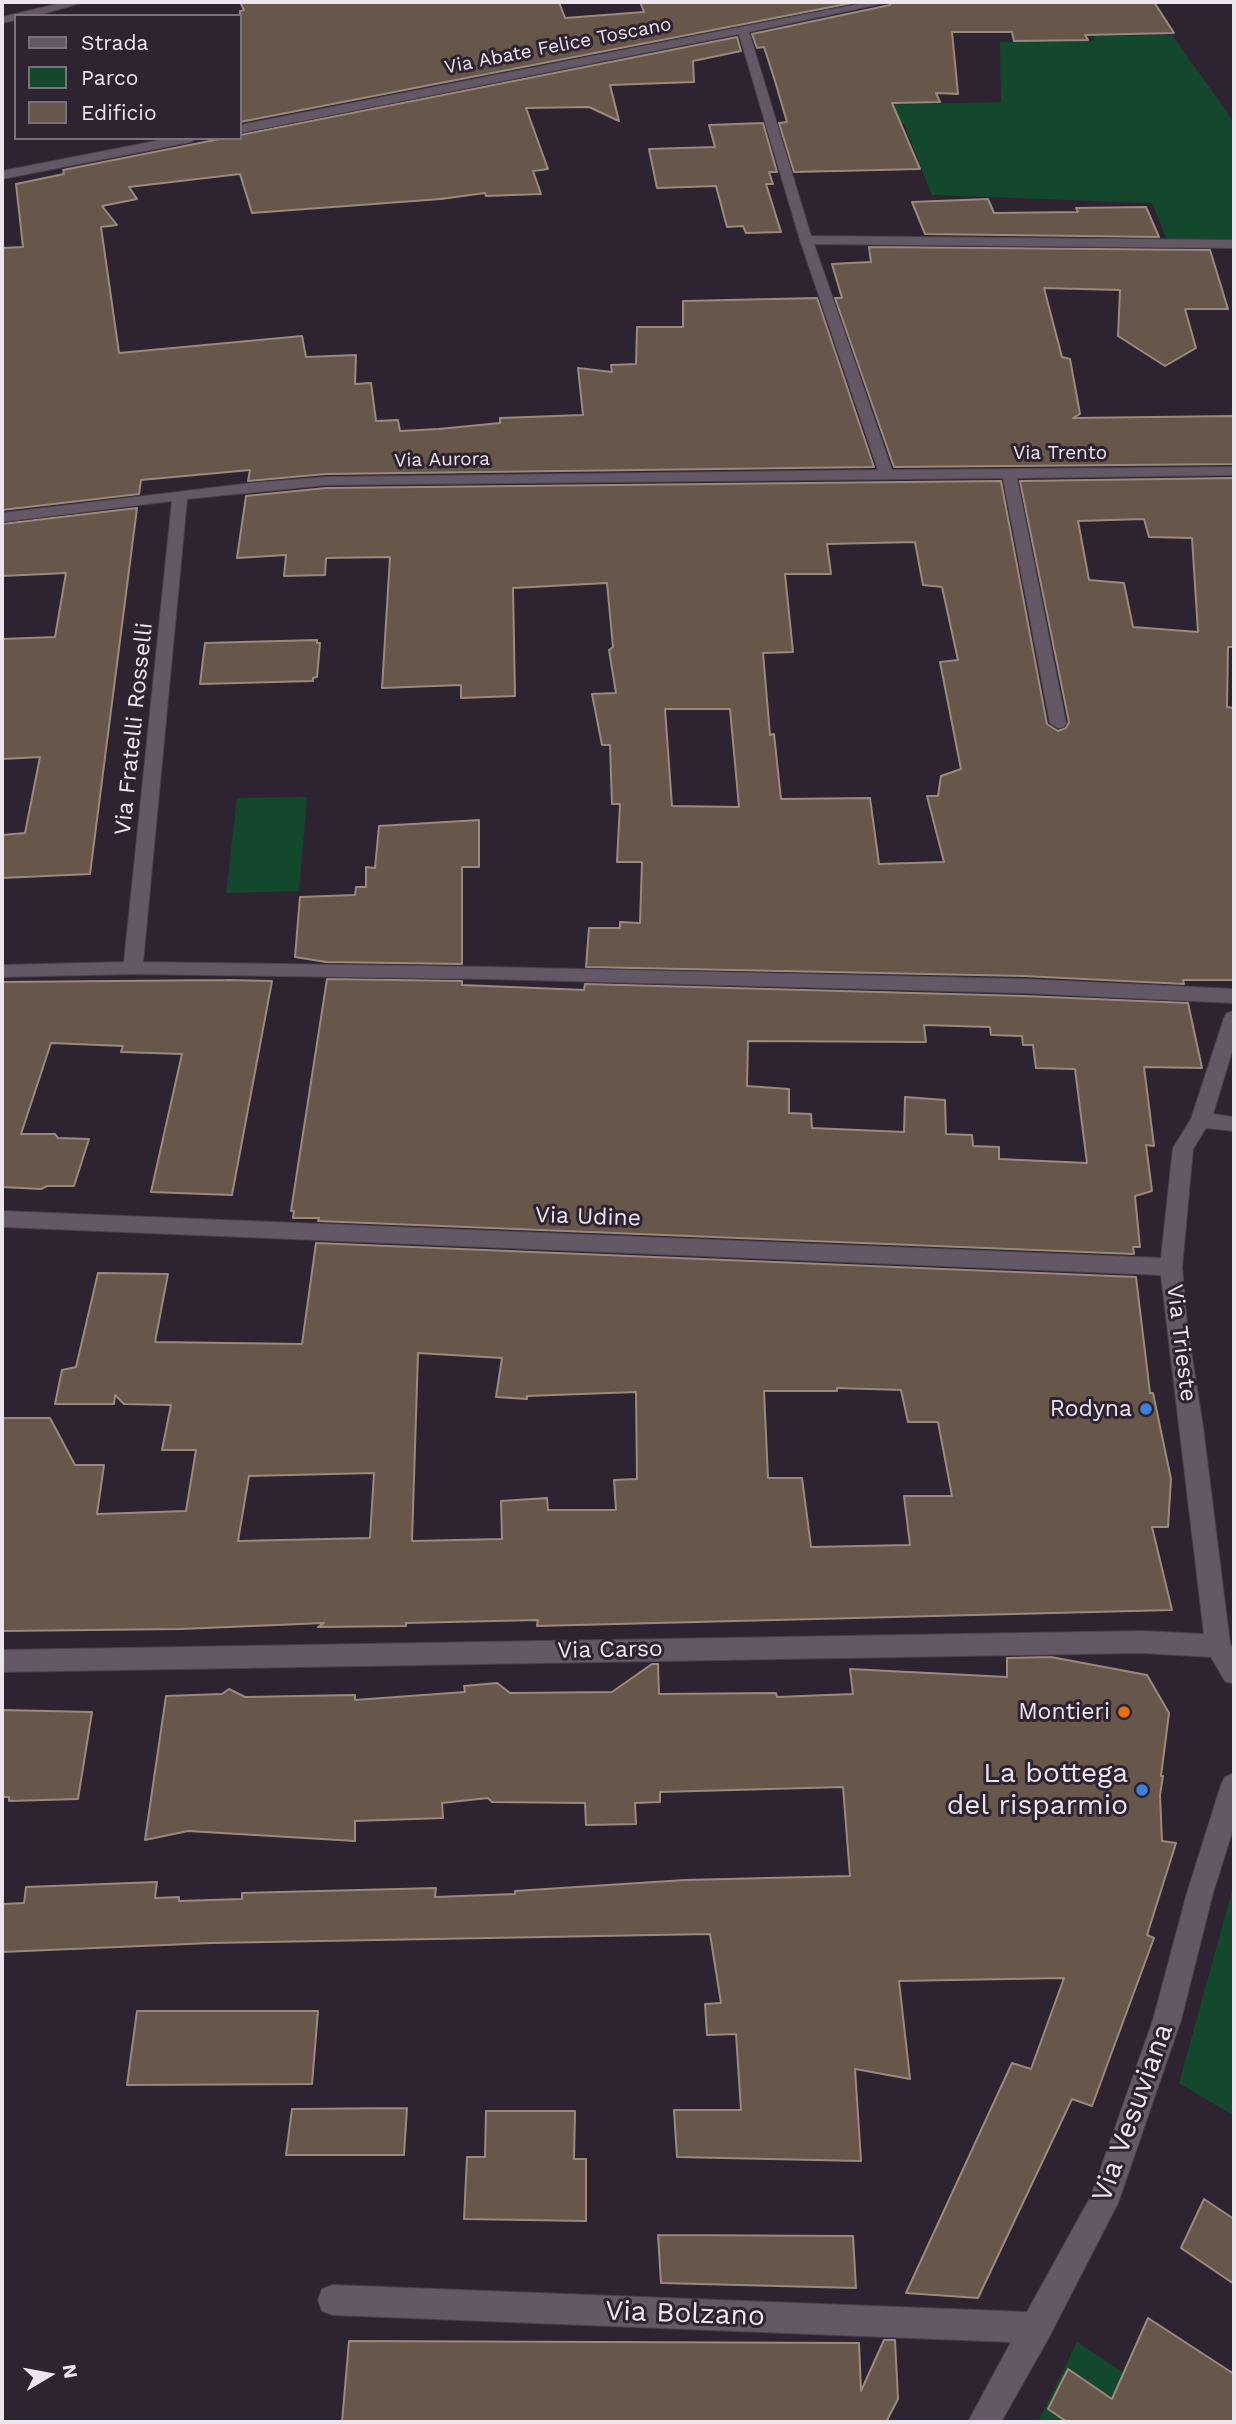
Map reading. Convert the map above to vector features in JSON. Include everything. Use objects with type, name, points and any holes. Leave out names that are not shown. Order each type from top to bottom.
[{"type":"street","points":[[29,14],[79,2]]},
{"type":"street","name":"Via Abate Felice Toscano","points":[[242,129],[884,2]]},
{"type":"street","points":[[743,30],[806,240],[886,473]]},
{"type":"street","points":[[2,175],[181,140]]},
{"type":"street","points":[[806,240],[1234,244]]},
{"type":"street","name":"Via Trento","points":[[886,473],[1234,471]]},
{"type":"street","name":"Via Aurora","points":[[2,517],[271,484],[326,481],[886,473]]},
{"type":"street","points":[[1009,473],[1058,723]]},
{"type":"street","name":"Via Fratelli Rosselli","points":[[133,968],[180,496]]},
{"type":"street","points":[[2,971],[133,968],[475,973],[1024,986],[1234,996]]},
{"type":"street","name":"Via Trieste","points":[[1234,1018],[1201,1120],[1183,1147],[1171,1267],[1176,1325],[1192,1427],[1218,1646],[1234,1673]]},
{"type":"street","points":[[1201,1120],[1234,1124]]},
{"type":"street","name":"Via Udine","points":[[2,1219],[1171,1267]]},
{"type":"street","name":"Via Carso","points":[[2,1661],[1128,1642],[1218,1646]]},
{"type":"street","name":"Via Vesuviana","points":[[984,2422],[1103,2203],[1167,2020],[1200,1893],[1234,1785]]},
{"type":"street","name":"Via Bolzano","points":[[333,2300],[1037,2328]]},
{"type":"green space","points":[[1172,35],[1234,122],[1234,241],[1167,240],[1152,203],[932,195],[904,124],[795,126],[789,107],[1001,102],[1000,42],[1094,41],[1094,36]]},
{"type":"green space","points":[[307,797],[299,891],[226,893],[237,798]]},
{"type":"green space","points":[[1234,1884],[1234,2116],[1179,2083]]},
{"type":"green space","points":[[1077,2342],[1198,2422],[1038,2422]]},
{"type":"building","points":[[240,2],[559,2],[565,18],[644,12],[640,2],[857,2],[242,122],[240,11],[244,10]]},
{"type":"building","points":[[892,2],[1154,2],[1174,33],[1085,35],[1088,40],[1014,41],[1012,32],[952,32],[958,94],[936,93],[940,102],[892,103],[920,169],[794,172],[779,123],[787,122],[775,81],[764,47],[757,48],[752,34],[890,5]]},
{"type":"building","points":[[737,37],[741,51],[693,61],[694,82],[610,85],[619,121],[589,107],[526,108],[548,169],[533,171],[541,194],[486,196],[485,193],[441,199],[252,213],[240,174],[129,187],[137,199],[102,206],[117,225],[101,227],[119,353],[302,336],[306,357],[356,355],[355,384],[371,383],[376,421],[398,420],[400,431],[439,429],[500,423],[500,418],[583,415],[578,368],[612,372],[611,365],[636,364],[637,327],[683,327],[683,301],[817,298],[874,467],[326,474],[248,481],[250,470],[141,480],[139,494],[2,510],[2,248],[23,247],[16,184],[64,174],[63,170],[215,140],[242,140],[242,135]]},
{"type":"building","points":[[763,123],[777,172],[769,172],[773,184],[766,184],[781,232],[746,233],[743,226],[727,227],[716,186],[657,188],[649,149],[715,147],[709,125]]},
{"type":"building","points":[[988,199],[994,213],[1078,212],[1076,208],[1146,207],[1159,237],[925,234],[912,202]]},
{"type":"building","points":[[869,247],[1210,250],[1228,309],[1185,309],[1196,348],[1165,366],[1118,336],[1120,290],[1044,288],[1062,357],[1070,359],[1080,414],[1073,418],[1234,416],[1234,464],[894,467],[835,298],[842,298],[832,264],[871,262]]},
{"type":"building","points":[[1234,478],[1234,647],[1228,647],[1227,707],[1234,708],[1234,980],[1183,980],[1184,984],[1024,976],[586,967],[589,928],[620,928],[620,922],[640,923],[642,862],[617,862],[620,804],[612,804],[610,745],[602,745],[592,694],[616,693],[609,650],[613,647],[607,583],[513,588],[515,696],[461,698],[461,685],[382,688],[390,557],[326,558],[325,575],[284,576],[286,555],[237,558],[246,496],[326,488],[1001,481],[1047,724],[1058,731],[1066,728],[1069,722],[1020,481]],"holes":[[[1144,519],[1149,537],[1192,538],[1198,632],[1133,627],[1124,583],[1089,580],[1078,521]],[[915,542],[923,585],[942,587],[958,660],[940,662],[961,769],[941,776],[938,796],[927,796],[944,862],[879,864],[870,798],[781,799],[774,734],[770,735],[763,653],[793,652],[785,574],[831,574],[827,544]],[[665,709],[730,709],[739,807],[672,806]]]},
{"type":"building","points":[[137,508],[90,874],[2,878],[2,835],[25,833],[40,757],[2,759],[2,639],[55,637],[66,573],[2,576],[2,524]]},
{"type":"building","points":[[317,640],[317,643],[320,643],[317,677],[313,678],[313,681],[200,684],[205,643]]},
{"type":"building","points":[[479,820],[479,867],[462,867],[462,964],[326,962],[295,957],[300,897],[355,895],[356,887],[366,887],[366,867],[375,868],[379,826]]},
{"type":"building","points":[[327,979],[462,981],[462,985],[584,990],[585,984],[1188,1003],[1202,1068],[1144,1067],[1154,1146],[1146,1145],[1152,1191],[1135,1196],[1140,1247],[1133,1247],[1134,1254],[318,1221],[319,1218],[293,1218],[294,1211],[291,1211]],"holes":[[[924,1025],[990,1027],[991,1035],[1022,1036],[1023,1045],[1033,1045],[1036,1068],[1075,1069],[1087,1163],[999,1159],[999,1147],[973,1146],[972,1135],[946,1134],[945,1100],[905,1097],[904,1132],[812,1128],[811,1114],[789,1113],[789,1089],[747,1086],[748,1041],[926,1042]]]},
{"type":"building","points":[[272,981],[232,1195],[151,1192],[182,1054],[121,1052],[123,1046],[51,1043],[21,1134],[55,1134],[58,1138],[89,1139],[74,1186],[47,1186],[41,1189],[2,1187],[2,982]]},
{"type":"building","points":[[316,1243],[1136,1277],[1150,1393],[1153,1393],[1171,1479],[1168,1527],[1152,1527],[1172,1610],[537,1626],[538,1620],[406,1623],[406,1626],[318,1627],[324,1623],[181,1629],[2,1631],[2,1418],[50,1418],[75,1465],[104,1465],[97,1514],[186,1511],[196,1450],[162,1450],[171,1405],[124,1404],[115,1395],[114,1404],[55,1404],[62,1370],[76,1367],[98,1273],[168,1274],[155,1342],[302,1344]],"holes":[[[418,1353],[502,1358],[496,1397],[527,1399],[527,1396],[636,1392],[637,1479],[614,1480],[616,1510],[548,1510],[547,1498],[501,1501],[502,1539],[412,1541]],[[837,1388],[901,1390],[908,1422],[938,1422],[952,1496],[904,1496],[910,1545],[811,1547],[802,1478],[768,1478],[764,1391],[837,1391]],[[374,1473],[370,1538],[238,1541],[249,1476]]]},
{"type":"building","points":[[1051,1657],[1147,1675],[1169,1713],[1161,1776],[1162,1841],[1176,1843],[1147,1935],[1154,1938],[1092,2106],[1072,2099],[978,2298],[906,2293],[1012,2063],[1031,2069],[1064,1978],[899,1981],[910,2079],[855,2069],[861,2161],[677,2157],[674,2110],[741,2110],[736,2034],[707,2035],[705,2004],[721,2003],[710,1934],[211,1943],[2,1952],[2,1904],[24,1903],[26,1887],[157,1882],[155,1898],[179,1897],[179,1901],[242,1899],[242,1893],[436,1888],[435,1897],[515,1894],[515,1891],[685,1880],[850,1876],[843,1787],[660,1792],[660,1802],[635,1803],[636,1824],[586,1825],[585,1803],[492,1802],[488,1798],[442,1803],[443,1818],[355,1821],[355,1841],[188,1831],[145,1840],[166,1696],[222,1694],[229,1689],[245,1697],[355,1695],[355,1700],[465,1692],[464,1686],[497,1683],[510,1693],[612,1692],[652,1664],[658,1664],[659,1694],[776,1693],[777,1697],[853,1694],[850,1669],[1007,1677],[1007,1658]]},
{"type":"building","points":[[2,1710],[92,1712],[78,1799],[9,1801],[9,1797],[2,1797]]},
{"type":"building","points":[[137,2011],[318,2011],[312,2084],[127,2085]]},
{"type":"building","points":[[407,2108],[404,2155],[286,2155],[292,2109]]},
{"type":"building","points":[[486,2111],[575,2111],[574,2159],[586,2159],[586,2221],[464,2219],[467,2157],[485,2157]]},
{"type":"building","points":[[1204,2199],[1234,2219],[1234,2284],[1181,2248]]},
{"type":"building","points":[[658,2235],[853,2236],[856,2288],[661,2283]]},
{"type":"building","points":[[1148,2318],[1234,2374],[1234,2422],[1067,2422],[1048,2409],[1068,2369],[1112,2399]]},
{"type":"building","points":[[884,2340],[895,2340],[898,2399],[886,2422],[342,2422],[349,2341],[859,2343],[861,2391]]},
{"type":"place","name":"Rodyna","points":[[1146,1409]]},
{"type":"place","name":"Montieri","points":[[1124,1712]]},
{"type":"place","name":"La bottega del risparmio","points":[[1142,1790]]}]
